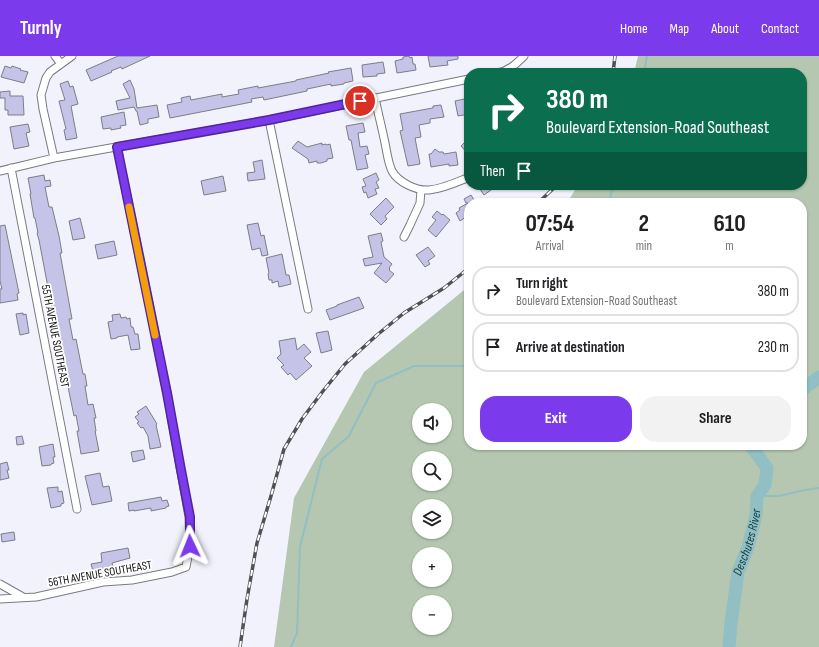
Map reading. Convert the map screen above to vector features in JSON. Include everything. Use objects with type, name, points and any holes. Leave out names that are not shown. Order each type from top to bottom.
[{"type":"street","points":[[55,56],[61,64]]},
{"type":"street","points":[[54,158],[41,95],[46,78],[50,72],[72,56]]},
{"type":"street","points":[[511,68],[524,56]]},
{"type":"street","points":[[0,171],[54,158],[269,120],[464,80]]},
{"type":"street","points":[[375,98],[388,158],[392,170],[397,178],[410,187],[421,190],[430,190],[448,186],[464,178]]},
{"type":"street","points":[[269,120],[308,309]]},
{"type":"street","name":"56TH AVENUE SOUTHEAST","points":[[0,599],[36,597],[103,582],[132,580],[172,572],[186,567],[190,546],[190,517],[117,147]]},
{"type":"street","name":"55TH AVENUE SOUTHEAST","points":[[11,168],[77,509]]},
{"type":"street","points":[[404,237],[420,204],[421,190]]},
{"type":"street","points":[[0,584],[23,597]]},
{"type":"green space","points":[[638,56],[819,56],[819,647],[274,647],[294,498],[364,372],[464,290],[464,450],[807,450],[807,198],[570,198],[575,190],[807,190],[807,68],[635,68]]},
{"type":"building","points":[[118,56],[150,56],[122,69],[121,67],[111,71],[112,72],[91,81],[86,70]]},
{"type":"building","points":[[409,56],[410,58],[412,57],[416,70],[397,73],[395,61]]},
{"type":"building","points":[[428,56],[458,56],[458,59],[447,61],[448,65],[430,67]]},
{"type":"building","points":[[383,62],[385,73],[377,74],[377,76],[363,77],[362,65]]},
{"type":"building","points":[[5,66],[11,68],[12,66],[28,72],[24,83],[1,77]]},
{"type":"building","points":[[351,68],[353,81],[344,84],[331,86],[331,84],[307,89],[307,91],[264,100],[263,97],[251,99],[252,102],[170,118],[167,105],[182,102],[181,98],[190,96],[191,100],[222,94],[222,97],[239,94],[238,90],[296,81],[329,73],[328,72]]},
{"type":"building","points":[[130,80],[134,89],[137,108],[157,105],[159,117],[148,119],[148,123],[140,125],[137,111],[134,107],[118,110],[116,101],[130,98],[123,84]]},
{"type":"building","points":[[68,81],[70,87],[73,86],[78,104],[71,106],[77,138],[66,140],[64,130],[66,129],[59,101],[65,100],[60,84]]},
{"type":"building","points":[[10,91],[10,96],[23,96],[24,115],[8,115],[8,110],[5,110],[5,98],[0,98],[0,92]]},
{"type":"building","points":[[464,99],[464,115],[458,116],[455,101]]},
{"type":"building","points":[[441,105],[444,117],[430,119],[430,123],[419,125],[421,137],[415,138],[420,164],[408,166],[400,131],[403,130],[400,114],[433,108],[433,106]]},
{"type":"building","points":[[124,112],[126,125],[120,126],[121,128],[111,130],[111,128],[103,129],[101,117]]},
{"type":"building","points":[[363,123],[365,132],[358,133],[360,147],[367,146],[369,154],[365,155],[368,168],[357,170],[351,140],[349,140],[346,126]]},
{"type":"building","points":[[28,124],[30,132],[26,133],[29,146],[14,149],[10,127]]},
{"type":"building","points":[[298,141],[307,147],[322,143],[322,145],[330,144],[333,158],[327,159],[327,161],[321,163],[317,163],[317,161],[309,163],[308,159],[292,148]]},
{"type":"building","points":[[435,149],[439,152],[443,152],[444,154],[456,152],[458,165],[449,166],[449,164],[431,167],[429,154],[431,154]]},
{"type":"building","points":[[262,160],[265,179],[248,181],[247,173],[255,172],[253,162]]},
{"type":"building","points":[[376,173],[379,180],[376,182],[379,188],[375,189],[377,194],[368,198],[362,187],[366,186],[363,179]]},
{"type":"building","points":[[44,175],[45,181],[50,180],[51,186],[45,187],[49,207],[52,207],[59,236],[62,253],[60,253],[72,319],[69,319],[73,340],[76,339],[83,374],[85,374],[88,405],[93,404],[96,418],[94,418],[95,431],[99,451],[81,454],[76,415],[74,416],[30,194],[28,178]]},
{"type":"building","points":[[223,176],[226,191],[204,195],[201,181]]},
{"type":"building","points":[[480,190],[491,190],[484,195]]},
{"type":"building","points":[[471,195],[473,198],[466,198]]},
{"type":"building","points":[[386,198],[394,207],[385,216],[387,219],[381,225],[370,214]]},
{"type":"building","points":[[464,205],[464,218],[460,221],[456,213],[460,210],[459,208]]},
{"type":"building","points":[[437,211],[450,220],[436,237],[428,230],[436,220],[432,217]]},
{"type":"building","points":[[80,218],[85,238],[73,240],[69,221]]},
{"type":"building","points":[[258,223],[261,236],[264,235],[268,255],[262,256],[260,248],[252,250],[247,225]]},
{"type":"building","points":[[5,225],[19,293],[17,294],[18,300],[0,303],[0,289],[2,289],[0,281],[0,226]]},
{"type":"building","points":[[381,233],[384,257],[392,264],[389,270],[394,274],[386,283],[374,273],[382,263],[365,266],[363,259],[373,257],[368,236]]},
{"type":"building","points":[[114,241],[117,255],[98,259],[95,245]]},
{"type":"building","points":[[428,247],[435,256],[428,261],[430,264],[425,267],[416,255]]},
{"type":"building","points":[[282,254],[286,275],[289,275],[291,284],[279,287],[278,281],[272,283],[272,280],[269,280],[266,258]]},
{"type":"building","points":[[359,297],[364,308],[330,320],[326,310]]},
{"type":"building","points":[[23,313],[23,315],[26,314],[29,333],[20,335],[16,314]]},
{"type":"building","points":[[120,314],[121,318],[130,318],[131,327],[133,327],[135,334],[138,334],[140,349],[131,350],[128,335],[111,339],[108,322],[113,321],[112,315]]},
{"type":"building","points":[[328,331],[332,350],[321,353],[316,333]]},
{"type":"building","points":[[295,338],[297,350],[304,344],[311,352],[304,358],[312,366],[296,380],[290,373],[288,375],[281,367],[284,365],[277,358],[281,354],[279,341]]},
{"type":"building","points":[[146,406],[157,424],[161,447],[150,449],[148,436],[143,427],[141,428],[137,423],[139,422],[135,417],[139,414],[137,412]]},
{"type":"building","points":[[22,436],[24,444],[17,445],[16,437]]},
{"type":"building","points":[[53,444],[55,457],[53,457],[54,463],[51,465],[42,466],[39,447]]},
{"type":"building","points":[[143,450],[145,459],[133,462],[131,452]]},
{"type":"building","points":[[7,462],[9,478],[0,480],[0,464]]},
{"type":"building","points":[[100,473],[103,487],[109,486],[112,501],[92,505],[85,476]]},
{"type":"building","points":[[58,487],[58,492],[62,491],[64,503],[61,504],[61,506],[51,508],[47,488]]},
{"type":"building","points":[[161,497],[162,501],[167,500],[169,506],[166,508],[151,511],[151,508],[129,511],[128,503]]},
{"type":"building","points":[[14,532],[15,540],[2,542],[1,534]]},
{"type":"building","points":[[128,548],[130,558],[112,563],[113,567],[93,571],[91,564],[102,562],[101,553]]},
{"type":"waterway","points":[[645,68],[647,56]]},
{"type":"waterway","points":[[610,198],[612,190]]},
{"type":"waterway","points":[[291,647],[297,633],[300,547],[322,459],[349,436],[376,383],[414,366],[464,366]]},
{"type":"waterway","name":"Deschutes River","points":[[807,386],[819,377]]},
{"type":"waterway","name":"Deschutes River","points":[[729,647],[738,572],[748,547],[756,515],[757,496],[765,485],[767,468],[754,450]]},
{"type":"waterway","points":[[757,496],[779,496],[819,488]]},
{"type":"railway","points":[[614,68],[615,56]]},
{"type":"railway","points":[[543,198],[552,190]]},
{"type":"railway","points":[[240,647],[257,543],[284,449],[302,419],[345,364],[404,313],[444,288],[464,272]]},
{"type":"slow traffic","points":[[129,207],[155,335]]},
{"type":"route","points":[[190,546],[190,517],[167,393],[117,147],[269,120],[360,101]]}]
